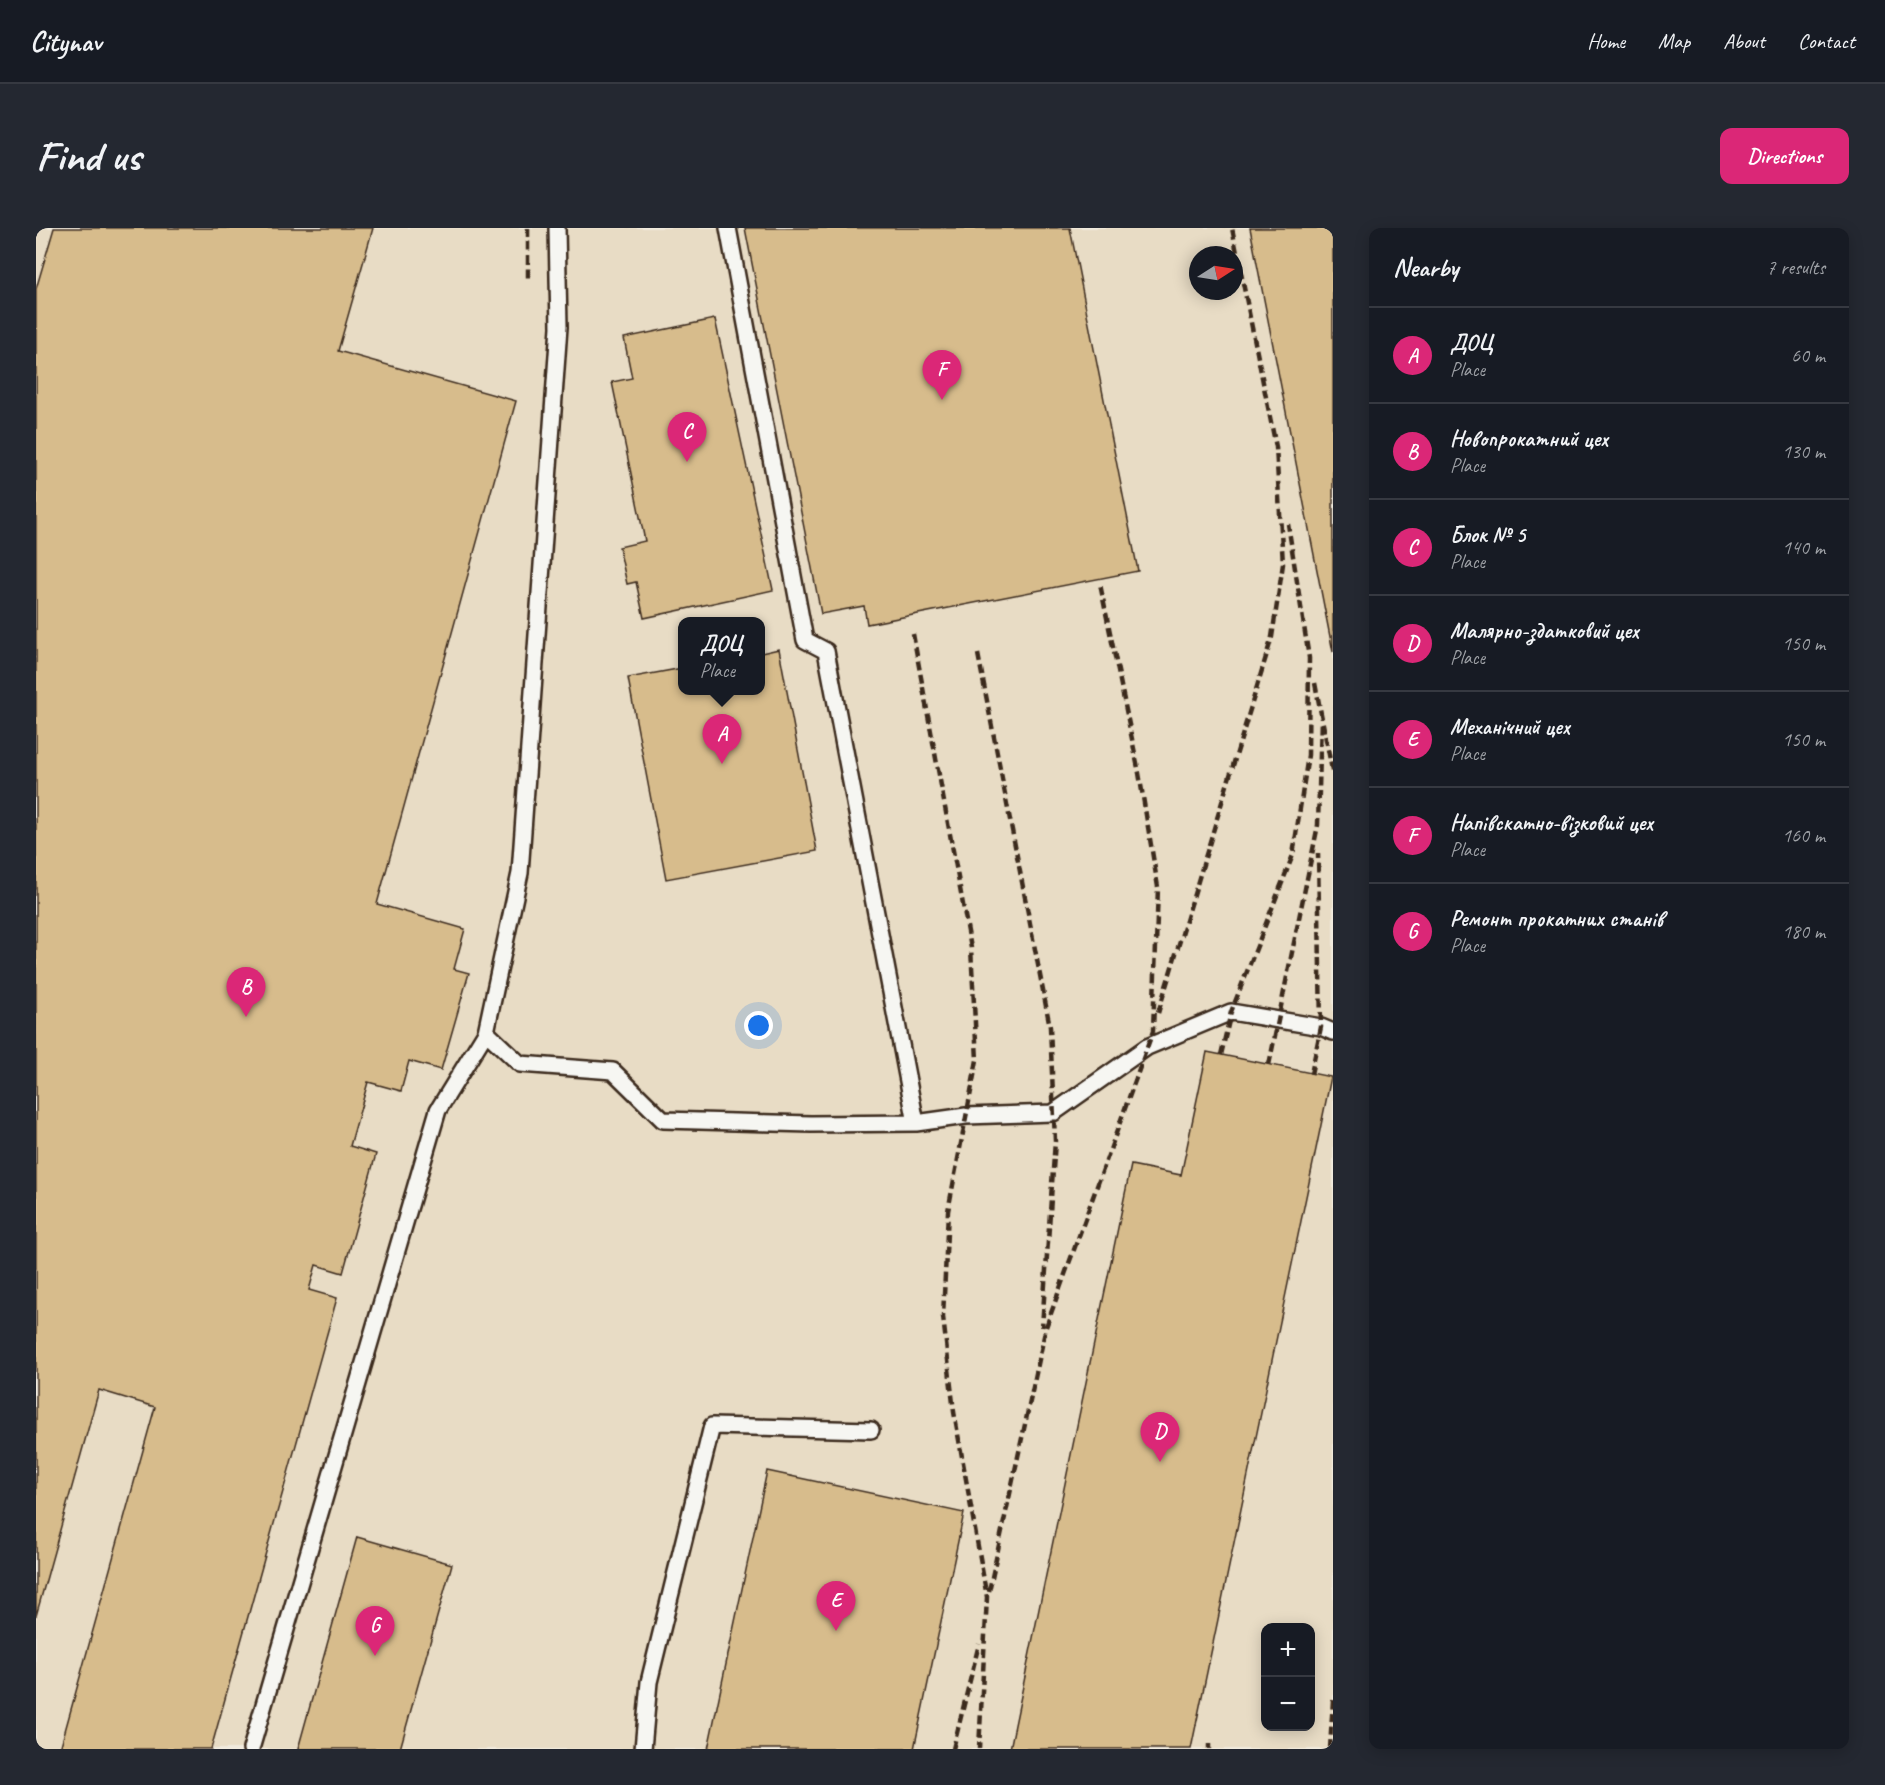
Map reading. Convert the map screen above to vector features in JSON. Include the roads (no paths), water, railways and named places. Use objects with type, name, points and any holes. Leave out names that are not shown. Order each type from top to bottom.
[{"type":"lane","points":[[251,1749],[438,1110],[486,1032],[520,873],[559,327],[557,228]]},
{"type":"lane","points":[[728,228],[805,640],[826,651],[916,1123]]},
{"type":"lane","points":[[486,1032],[520,1064],[613,1071],[663,1120],[811,1124],[916,1123],[966,1116],[1053,1113],[1147,1047],[1231,1012],[1333,1032]]},
{"type":"lane","points":[[643,1749],[649,1682],[712,1426],[871,1430]]},
{"type":"railway","points":[[528,228],[528,279]]},
{"type":"railway","points":[[1158,1013],[1272,637],[1283,564],[1276,447],[1232,228]]},
{"type":"railway","points":[[1221,1055],[1231,1012],[1293,855],[1308,755],[1309,658],[1288,524]]},
{"type":"railway","points":[[989,1591],[1046,1327],[1153,1031],[1158,887],[1139,773],[1100,584]]},
{"type":"railway","points":[[913,634],[971,948],[977,1060],[948,1211],[943,1317],[954,1412],[987,1597],[979,1749]]},
{"type":"railway","points":[[978,654],[1050,1027],[1055,1141],[1042,1327]]},
{"type":"railway","points":[[1315,683],[1333,775]]},
{"type":"railway","points":[[1269,1065],[1318,825],[1321,718]]},
{"type":"railway","points":[[1311,1074],[1321,1027],[1318,853]]},
{"type":"railway","points":[[953,1749],[979,1644]]},
{"type":"railway","points":[[1330,1749],[1333,1700]]},
{"type":"railway","points":[[1209,1744],[1209,1749]]},
{"type":"place","name":"Напівскатно-візковий цех","points":[[942,400]]},
{"type":"place","name":"Блок № 5","points":[[687,462]]},
{"type":"place","name":"ДОЦ","points":[[722,764]]},
{"type":"place","name":"Новопрокатний цех","points":[[246,1017]]},
{"type":"place","name":"Малярно-здатковий цех","points":[[1160,1462]]},
{"type":"place","name":"Механічний цех","points":[[836,1631]]},
{"type":"place","name":"Ремонт прокатних станів","points":[[375,1656]]}]
